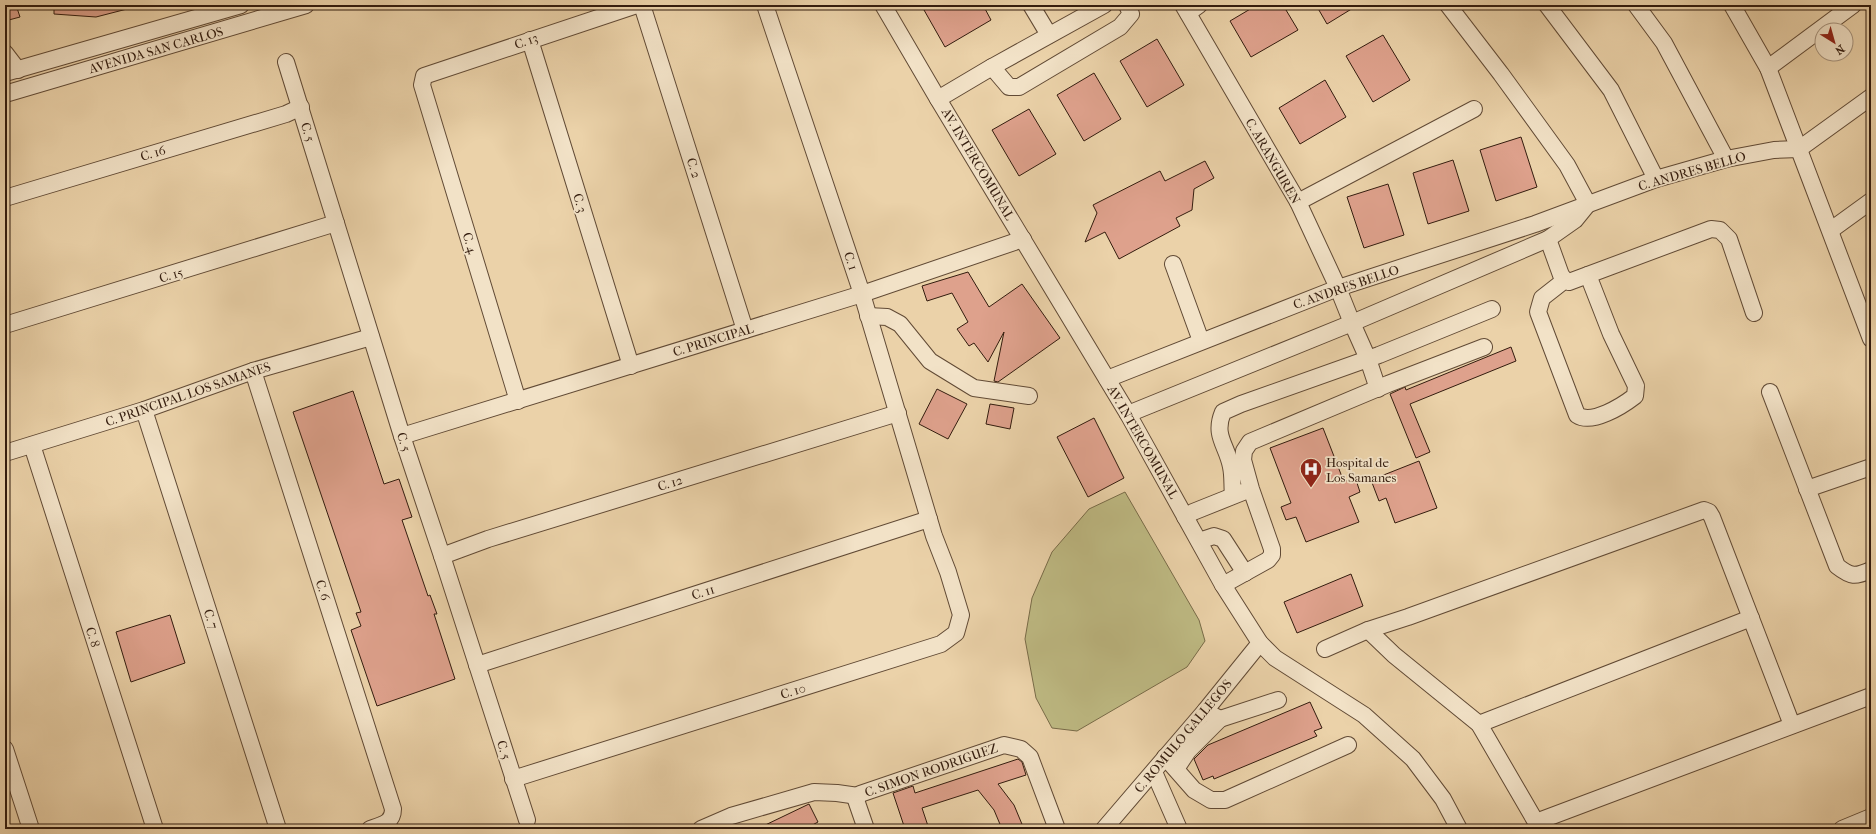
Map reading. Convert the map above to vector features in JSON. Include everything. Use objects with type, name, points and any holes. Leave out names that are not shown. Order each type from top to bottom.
[{"type":"street","name":"AVENIDA SAN CARLOS","points":[[11,71],[241,5]]},
{"type":"street","name":"AVENIDA SAN CARLOS","points":[[5,94],[277,10],[306,5]]},
{"type":"street","name":"C. 13","points":[[422,85],[424,76],[637,5]]},
{"type":"street","name":"C. 2","points":[[642,5],[739,310],[744,330]]},
{"type":"street","name":"C. 1","points":[[765,5],[862,294],[929,519]]},
{"type":"street","name":"AV. INTERCOMUNAL","points":[[884,5],[938,99],[1128,414],[1223,584],[1260,643],[1275,658],[1364,716],[1414,759],[1443,799],[1459,829]]},
{"type":"street","points":[[1031,5],[1049,35]]},
{"type":"street","points":[[938,99],[992,67],[1104,5]]},
{"type":"street","points":[[992,67],[1010,86],[1019,87],[1120,27],[1131,14],[1127,5]]},
{"type":"street","points":[[1128,414],[1352,323],[1548,239],[1575,220],[1588,204],[1567,165],[1502,74],[1448,5]]},
{"type":"street","points":[[1547,5],[1611,90],[1656,179]]},
{"type":"street","points":[[1636,5],[1664,43],[1726,159]]},
{"type":"street","points":[[1732,5],[1768,68],[1831,230],[1871,339]]},
{"type":"street","points":[[1768,68],[1853,5]]},
{"type":"street","name":"C. ARANGUREN","points":[[1190,8],[1298,202],[1338,288],[1368,359],[1378,389]]},
{"type":"street","name":"C. 3","points":[[530,40],[631,366]]},
{"type":"street","points":[[5,53],[11,71]]},
{"type":"street","name":"C. 5","points":[[286,62],[402,436],[526,820]]},
{"type":"street","name":"C. 4","points":[[422,85],[518,401]]},
{"type":"street","points":[[1800,150],[1871,97]]},
{"type":"street","name":"C. 16","points":[[5,198],[286,114],[301,107]]},
{"type":"street","points":[[1298,202],[1474,109]]},
{"type":"street","name":"C. ANDRES BELLO","points":[[1107,379],[1338,288],[1535,224],[1656,179],[1726,159],[1774,150],[1800,150]]},
{"type":"street","points":[[1831,230],[1871,201]]},
{"type":"street","name":"C. 15","points":[[5,325],[336,223]]},
{"type":"street","points":[[1548,239],[1555,261],[1565,280],[1569,282],[1711,229],[1720,230],[1730,239],[1754,313]]},
{"type":"street","name":"C. PRINCIPAL","points":[[402,436],[862,294],[1023,239]]},
{"type":"street","points":[[1173,264],[1201,341]]},
{"type":"street","points":[[1565,280],[1542,298],[1538,312],[1577,415],[1583,419],[1591,419],[1622,406],[1636,396],[1636,386],[1611,334],[1588,275]]},
{"type":"street","points":[[1233,496],[1231,467],[1218,432],[1223,412],[1240,404],[1368,359],[1492,309]]},
{"type":"street","points":[[868,316],[887,317],[900,324],[930,361],[974,388],[1029,396]]},
{"type":"street","name":"C. PRINCIPAL LOS SAMANES","points":[[5,453],[32,446],[144,410],[252,371],[371,337]]},
{"type":"street","points":[[1223,584],[1268,560],[1272,555],[1272,549],[1251,489],[1243,456],[1250,442],[1484,347]]},
{"type":"street","name":"C. 6","points":[[252,371],[393,809],[393,814],[389,821],[370,829]]},
{"type":"street","points":[[1770,392],[1837,566],[1846,573],[1857,576],[1871,570]]},
{"type":"street","name":"C. 7","points":[[144,410],[278,829]]},
{"type":"street","name":"C. 12","points":[[442,556],[496,536],[898,413]]},
{"type":"street","name":"C. 8","points":[[32,446],[155,829]]},
{"type":"street","points":[[1807,489],[1871,467]]},
{"type":"street","points":[[1185,517],[1193,512],[1251,489]]},
{"type":"street","points":[[1325,649],[1368,630],[1408,617],[1704,510],[1709,512],[1712,517],[1792,725]]},
{"type":"street","name":"C. 11","points":[[477,665],[929,519]]},
{"type":"street","name":"C. 10","points":[[513,779],[941,644],[956,633],[961,615],[948,572],[929,519]]},
{"type":"street","points":[[1199,541],[1214,536],[1223,538],[1245,573]]},
{"type":"street","points":[[1479,724],[1751,618]]},
{"type":"street","points":[[1368,630],[1394,655],[1479,724],[1538,825],[1792,725],[1871,696]]},
{"type":"street","name":"C. ROMULO GALLEGOS","points":[[1104,829],[1154,772],[1260,643]]},
{"type":"street","points":[[1176,769],[1188,751],[1220,719],[1278,700]]},
{"type":"street","points":[[1205,711],[1220,719]]},
{"type":"street","name":"C. SIMON RODRIGUEZ","points":[[866,829],[856,800],[860,794],[1004,745],[1021,749],[1030,757],[1057,829]]},
{"type":"street","points":[[1165,757],[1194,790],[1211,800],[1225,800],[1348,745]]},
{"type":"street","points":[[5,749],[32,829]]},
{"type":"street","points":[[1154,772],[1179,829]]},
{"type":"street","points":[[701,829],[732,816],[814,792],[837,792],[858,796]]},
{"type":"street","points":[[1842,829],[1871,817]]},
{"type":"shaded area","points":[[1125,492],[1199,620],[1205,641],[1187,667],[1077,731],[1052,728],[1036,698],[1025,639],[1032,598],[1052,552],[1089,509]]},
{"type":"building","points":[[5,5],[16,5],[20,17],[5,21]]},
{"type":"building","points":[[54,5],[126,5],[127,9],[96,17],[54,14]]},
{"type":"building","points":[[932,5],[983,5],[991,20],[945,47],[924,10]]},
{"type":"building","points":[[1257,5],[1283,5],[1298,30],[1251,57],[1230,21]]},
{"type":"building","points":[[1316,5],[1358,5],[1327,24]]},
{"type":"building","points":[[1383,35],[1410,80],[1373,102],[1346,56]]},
{"type":"building","points":[[1157,39],[1184,85],[1147,107],[1120,61]]},
{"type":"building","points":[[1094,73],[1121,119],[1084,141],[1057,95]]},
{"type":"building","points":[[1325,80],[1346,117],[1300,144],[1279,108]]},
{"type":"building","points":[[1029,109],[1056,154],[1019,176],[992,130]]},
{"type":"building","points":[[1521,137],[1537,187],[1496,201],[1480,150]]},
{"type":"building","points":[[1453,160],[1469,211],[1428,224],[1413,173]]},
{"type":"building","points":[[1205,161],[1214,178],[1194,189],[1192,210],[1176,218],[1180,226],[1119,259],[1105,232],[1085,242],[1097,213],[1093,205],[1160,171],[1165,181]]},
{"type":"building","points":[[1388,184],[1404,235],[1364,248],[1347,197]]},
{"type":"building","points":[[968,272],[989,307],[1022,284],[1060,338],[998,382],[994,381],[1004,332],[988,362],[974,343],[969,346],[957,329],[968,322],[952,293],[927,301],[922,286]]},
{"type":"building","points":[[1511,347],[1516,361],[1410,404],[1430,452],[1416,458],[1390,394],[1405,387],[1406,390]]},
{"type":"building","points":[[937,389],[967,404],[948,439],[919,424]]},
{"type":"building","points":[[353,391],[384,484],[399,479],[412,517],[402,520],[428,596],[430,595],[437,614],[434,614],[455,679],[377,706],[351,630],[361,626],[356,613],[361,612],[293,412]]},
{"type":"building","points":[[990,404],[1014,408],[1010,429],[986,424]]},
{"type":"building","points":[[1094,418],[1124,478],[1088,497],[1057,437]]},
{"type":"building","points":[[1323,428],[1344,482],[1355,477],[1360,492],[1349,497],[1359,522],[1306,542],[1296,517],[1286,520],[1281,507],[1291,503],[1270,448]]},
{"type":"building","points":[[1419,461],[1437,508],[1395,523],[1386,498],[1379,501],[1371,480]]},
{"type":"building","points":[[1351,574],[1363,606],[1297,633],[1284,602]]},
{"type":"building","points":[[170,615],[185,663],[131,682],[116,632]]},
{"type":"building","points":[[1310,702],[1322,728],[1314,731],[1317,736],[1214,779],[1213,776],[1203,780],[1194,759],[1208,745]]},
{"type":"building","points":[[1018,759],[1022,762],[1026,775],[998,784],[1014,805],[1024,829],[1002,829],[994,810],[978,790],[922,808],[929,829],[905,829],[893,793],[913,786],[915,793]]},
{"type":"building","points":[[809,804],[818,822],[805,829],[757,829]]},
{"type":"place","name":"Hospital de Los Samanes","points":[[1311,488]]}]
